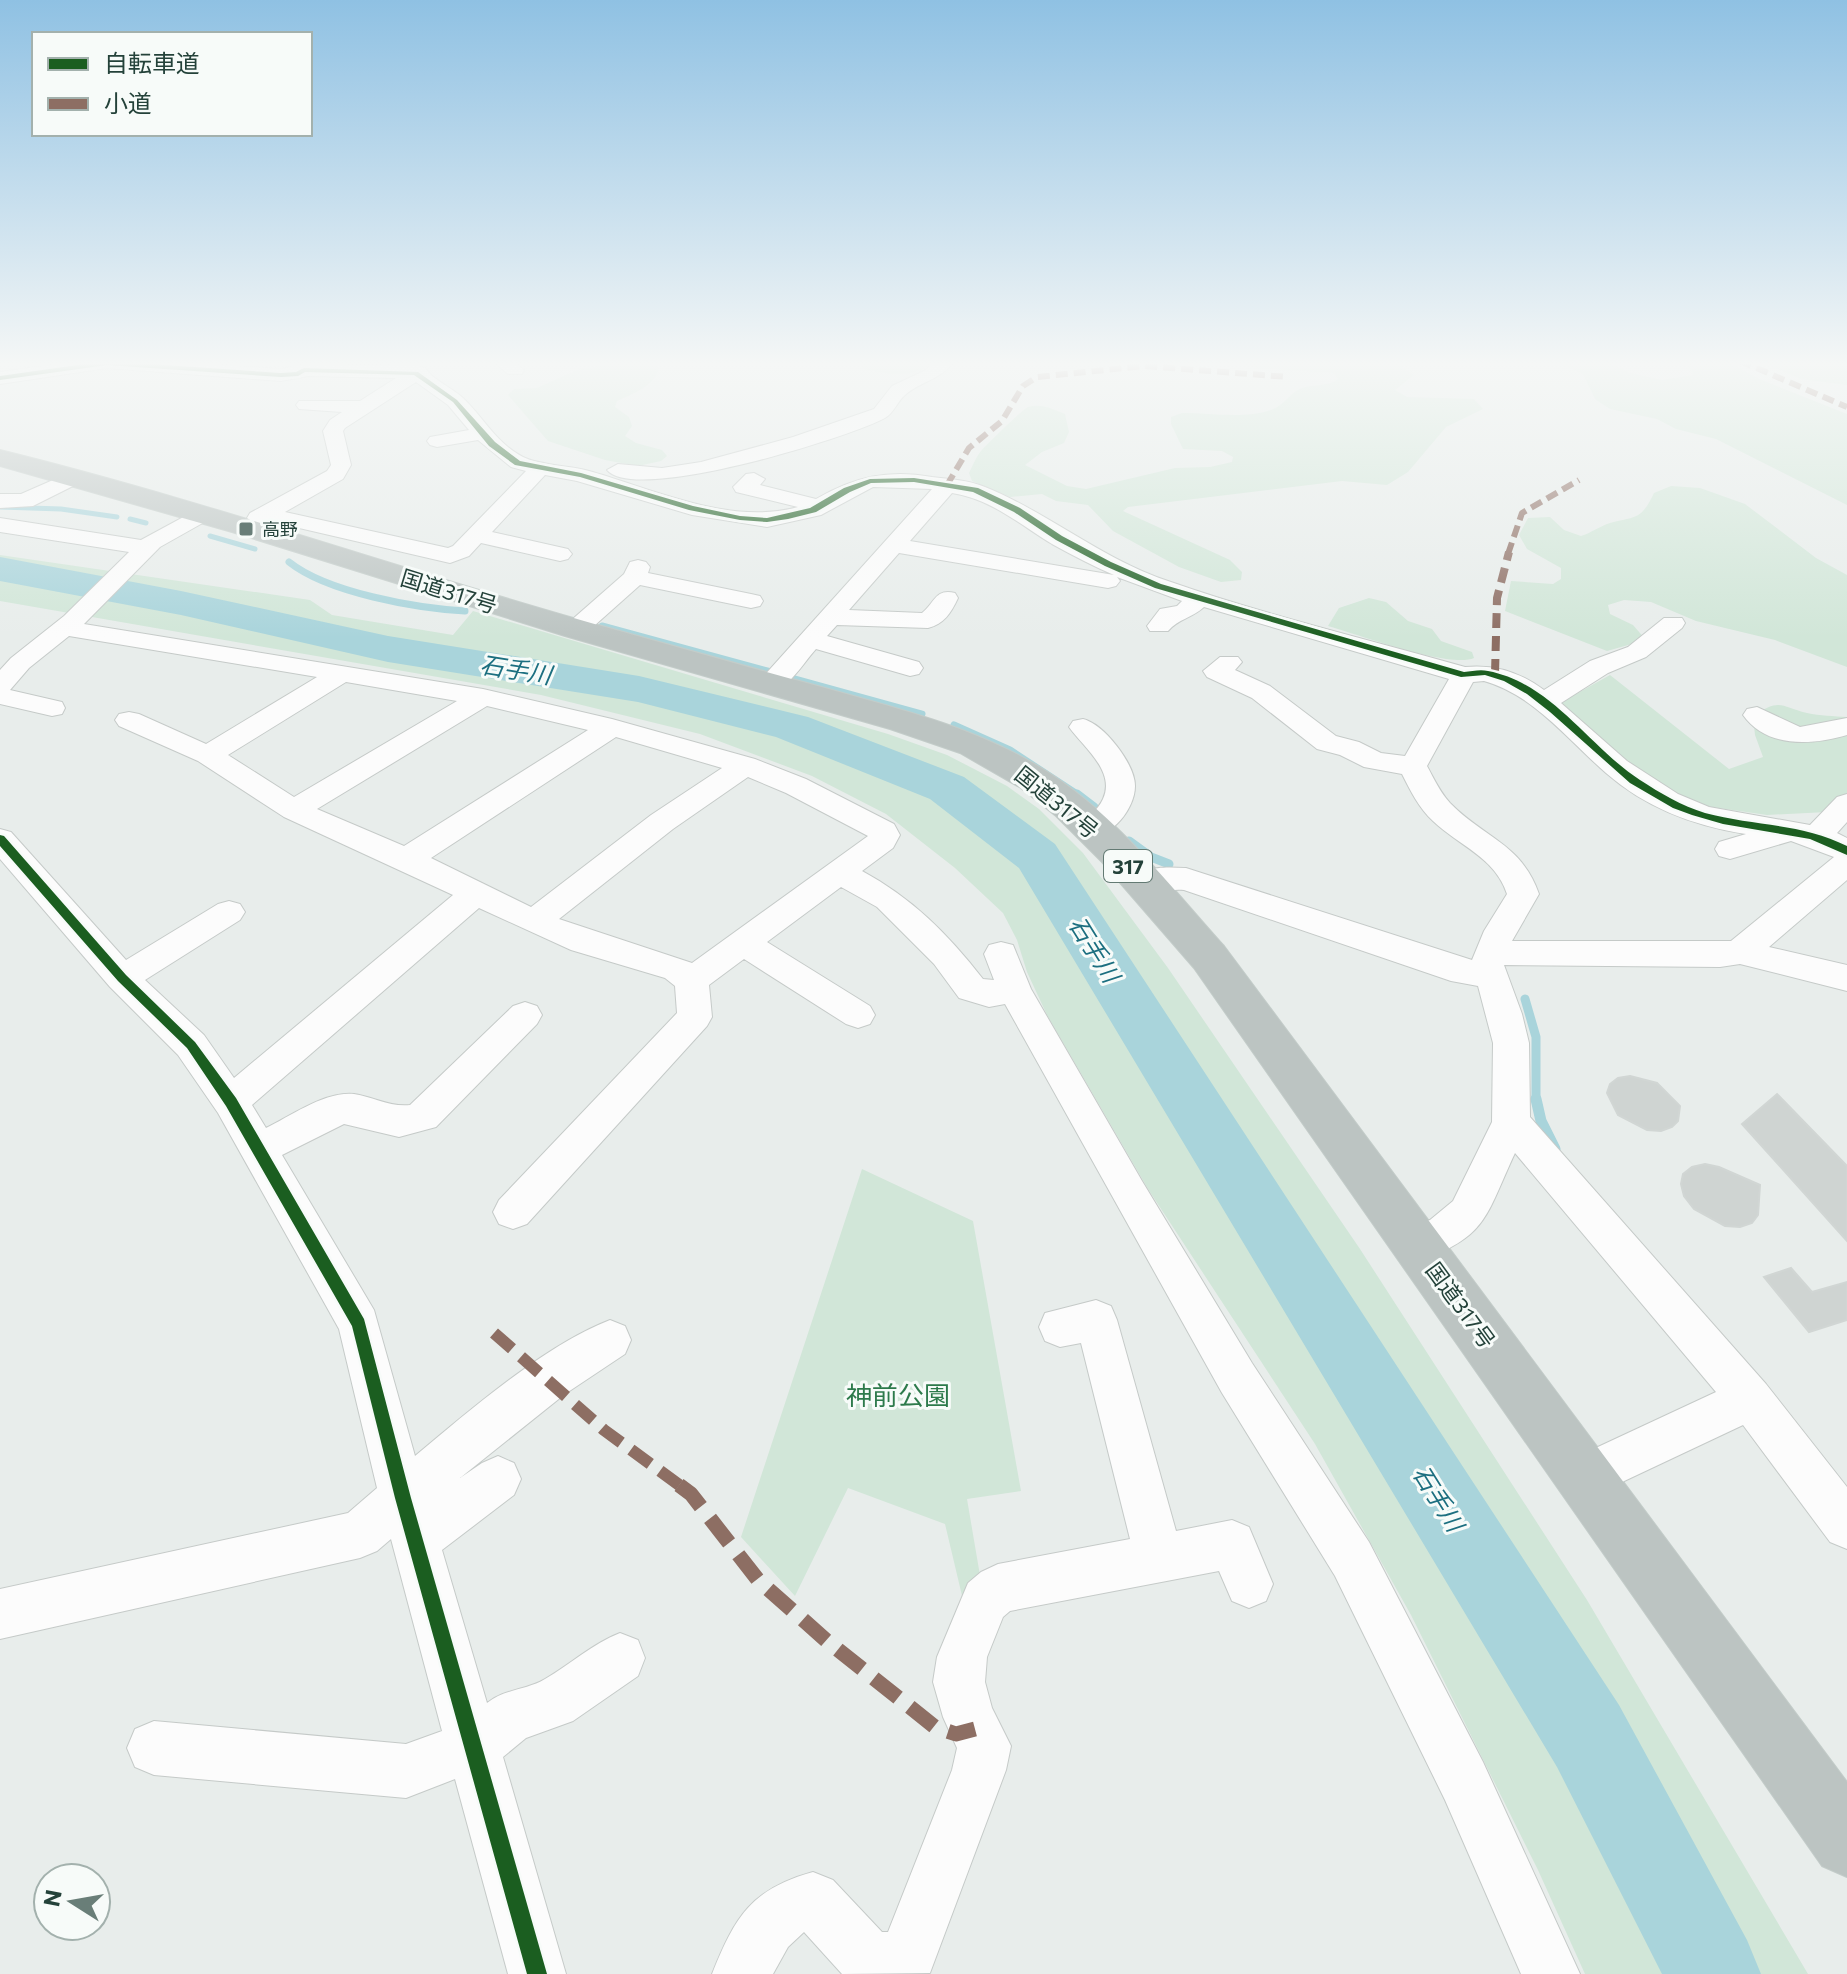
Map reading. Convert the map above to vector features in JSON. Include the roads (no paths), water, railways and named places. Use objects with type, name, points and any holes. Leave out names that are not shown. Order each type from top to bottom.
[{"type":"highway","name":"国道317号","points":[[0,458],[200,515],[254,520],[576,629],[903,721],[973,745],[1034,780],[1093,829],[1209,957],[1847,1841]]},
{"type":"street","points":[[254,520],[336,475],[341,465],[338,453]]},
{"type":"street","points":[[507,453],[529,466],[581,475],[692,508],[740,518],[767,520],[788,517],[870,481],[895,478],[975,490],[1108,564],[1158,586],[1464,675],[1472,672],[1495,674],[1545,701],[1625,774],[1659,797],[1704,816],[1805,833],[1847,851]]},
{"type":"street","points":[[254,520],[450,556],[477,535],[529,466],[561,461],[662,474],[703,468],[756,453]]},
{"type":"street","points":[[0,501],[25,501],[69,479]]},
{"type":"street","points":[[754,479],[744,487],[819,506]]},
{"type":"street","points":[[771,684],[947,485]]},
{"type":"street","points":[[0,686],[10,662],[68,624],[145,548],[200,515]]},
{"type":"street","points":[[0,525],[145,548]]},
{"type":"street","points":[[477,535],[560,554]]},
{"type":"street","points":[[892,545],[1108,581]]},
{"type":"street","points":[[576,629],[637,572],[751,600]]},
{"type":"street","points":[[829,617],[928,621],[940,611],[946,598]]},
{"type":"street","points":[[1159,626],[1169,614],[1184,612],[1200,598]]},
{"type":"street","points":[[1545,701],[1599,667],[1637,652],[1673,623]]},
{"type":"street","points":[[68,624],[339,675],[483,697],[612,727],[745,765],[796,786],[883,831],[882,841],[692,980]]},
{"type":"street","points":[[809,639],[910,668]]},
{"type":"street","points":[[1229,662],[1216,671],[1261,692],[1327,743],[1349,748],[1374,761],[1413,766]]},
{"type":"street","points":[[208,755],[339,675]]},
{"type":"street","points":[[1413,766],[1464,675]]},
{"type":"street","points":[[0,696],[52,708]]},
{"type":"street","points":[[294,810],[483,697]]},
{"type":"street","points":[[1757,715],[1786,732],[1806,738],[1847,726]]},
{"type":"street","points":[[129,720],[208,755],[294,810],[343,834],[407,859],[534,922],[583,942],[676,969],[692,980]]},
{"type":"street","points":[[407,859],[612,727]]},
{"type":"street","points":[[1083,727],[1121,774],[1123,790],[1112,813],[1093,829]]},
{"type":"street","points":[[534,922],[662,822],[745,765]]},
{"type":"street","points":[[1413,766],[1433,803],[1519,875],[1523,894],[1489,964],[1511,1043],[1511,1122],[1467,1213],[1457,1225],[1437,1237],[1416,1244]]},
{"type":"street","points":[[1730,849],[1805,833],[1847,804]]},
{"type":"street","points":[[0,839],[122,978],[191,1045],[231,1102],[359,1324],[409,1519],[537,1974]]},
{"type":"street","points":[[1740,952],[1820,888],[1847,862]]},
{"type":"street","points":[[840,872],[888,899],[946,955],[971,989],[989,994],[1008,972],[1237,1378],[1352,1559],[1464,1781],[1551,1974]]},
{"type":"street","points":[[1145,884],[1162,877],[1186,879],[1463,972],[1489,964],[1740,952],[1847,978]]},
{"type":"street","points":[[231,1102],[476,893]]},
{"type":"street","points":[[122,978],[229,912]]},
{"type":"street","points":[[743,943],[858,1015]]},
{"type":"street","points":[[513,1212],[695,1017],[692,980]]},
{"type":"street","points":[[257,1150],[340,1109],[354,1108],[389,1122],[406,1123],[423,1116],[525,1015]]},
{"type":"street","points":[[1511,1122],[1750,1399],[1847,1525]]},
{"type":"street","points":[[1060,1327],[1096,1320],[1159,1558]]},
{"type":"street","points":[[409,1519],[549,1379],[610,1340]]},
{"type":"street","points":[[1586,1476],[1750,1399]]},
{"type":"street","points":[[0,1614],[360,1534],[409,1519],[498,1479]]},
{"type":"street","points":[[741,1974],[769,1923],[791,1905],[813,1900],[867,1958],[894,1963],[909,1952],[979,1770],[984,1746],[969,1717],[959,1682],[962,1657],[985,1600],[998,1589],[1232,1544],[1249,1584]]},
{"type":"street","points":[[154,1748],[406,1771],[474,1746],[512,1716],[555,1703],[620,1658]]},
{"type":"waterway","points":[[0,507],[61,509],[117,517]]},
{"type":"waterway","points":[[130,519],[146,523]]},
{"type":"waterway","points":[[210,536],[255,549]]},
{"type":"waterway","points":[[289,562],[326,582],[373,597],[465,611]]},
{"type":"waterway","name":"石手川","points":[[0,569],[181,603],[388,649],[639,689],[792,727],[947,788],[1037,856],[1588,1736],[1713,1974]]},
{"type":"waterway","points":[[602,626],[771,672]]},
{"type":"waterway","points":[[788,677],[922,714]]},
{"type":"waterway","points":[[954,725],[1010,750],[1077,794]]},
{"type":"waterway","points":[[1077,794],[1094,807]]},
{"type":"waterway","points":[[1129,841],[1151,857],[1169,864]]},
{"type":"waterway","points":[[1525,999],[1536,1037],[1536,1099]]},
{"type":"waterway","points":[[1536,1099],[1541,1121],[1555,1149]]},
{"type":"place","name":"高野","points":[[246,529]]},
{"type":"park label","name":"神前公園","points":[[898,1394]]}]
